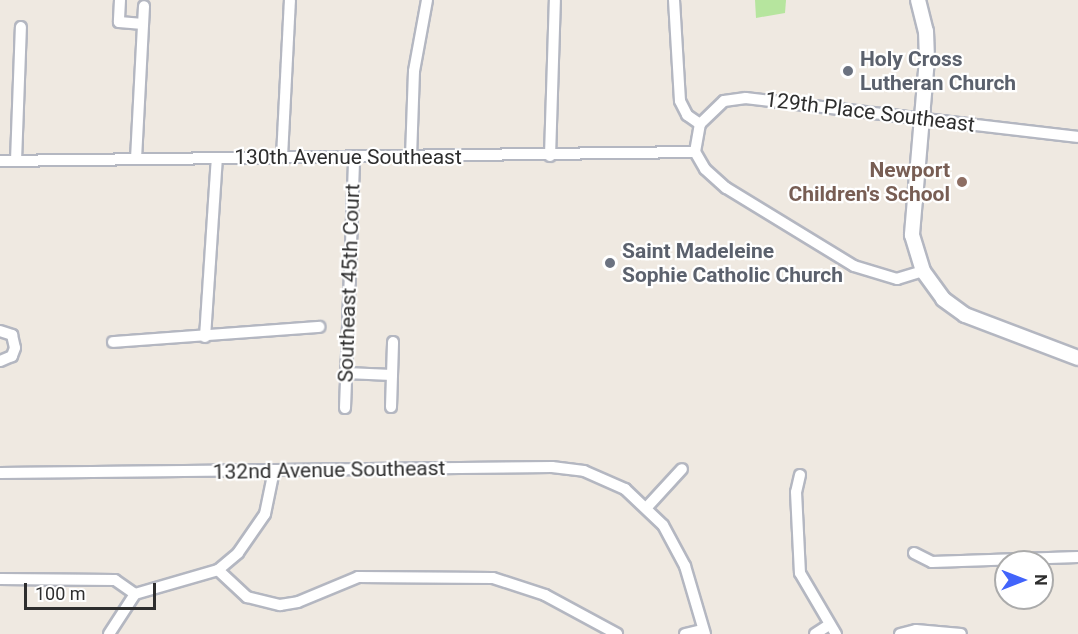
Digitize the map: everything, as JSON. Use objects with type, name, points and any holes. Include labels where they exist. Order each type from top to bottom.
[{"type":"main road","points":[[918,0],[928,43],[912,226],[915,253],[923,271],[943,298],[965,315],[1078,358]]},
{"type":"street","points":[[120,0],[120,22],[143,24]]},
{"type":"street","points":[[282,157],[290,0]]},
{"type":"street","points":[[411,158],[414,71],[427,0]]},
{"type":"street","points":[[550,156],[555,0]]},
{"type":"street","points":[[674,0],[680,101],[687,115],[700,124],[695,153],[705,169],[726,188],[854,266],[888,278],[908,278],[923,271]]},
{"type":"street","points":[[136,159],[144,6]]},
{"type":"street","points":[[16,161],[21,27]]},
{"type":"street","name":"129th Place Southeast","points":[[700,124],[713,108],[734,98],[921,117],[1078,137]]},
{"type":"street","name":"130th Avenue Southeast","points":[[0,161],[695,153]]},
{"type":"street","name":"Southeast 45th Court","points":[[345,408],[354,157]]},
{"type":"street","points":[[205,337],[217,158]]},
{"type":"street","points":[[113,342],[319,327]]},
{"type":"street","points":[[0,331],[12,335],[15,348],[8,360],[0,361]]},
{"type":"street","points":[[391,407],[393,342]]},
{"type":"street","points":[[346,373],[392,375]]},
{"type":"street","name":"132nd Avenue Southeast","points":[[0,473],[568,468],[609,480],[648,506]]},
{"type":"street","points":[[682,469],[648,506],[675,543],[704,632],[685,634]]},
{"type":"street","points":[[109,634],[135,594],[218,570],[238,553],[259,526],[270,497],[274,471]]},
{"type":"street","points":[[800,475],[796,492],[797,561],[804,585],[833,629],[815,634]]},
{"type":"street","points":[[914,553],[932,562],[1078,557]]},
{"type":"street","points":[[218,570],[247,597],[280,605],[298,602],[358,577],[494,578],[545,595],[612,633]]},
{"type":"street","points":[[0,579],[115,580],[135,594]]},
{"type":"street","points":[[900,634],[916,630],[961,634]]},
{"type":"green space","points":[[755,0],[786,0],[785,13],[756,18]]},
{"type":"place","name":"Holy Cross Lutheran Church","points":[[848,71]]},
{"type":"place","name":"Newport Children's School","points":[[962,182]]},
{"type":"place","name":"Saint Madeleine Sophie Catholic Church","points":[[610,263]]}]
